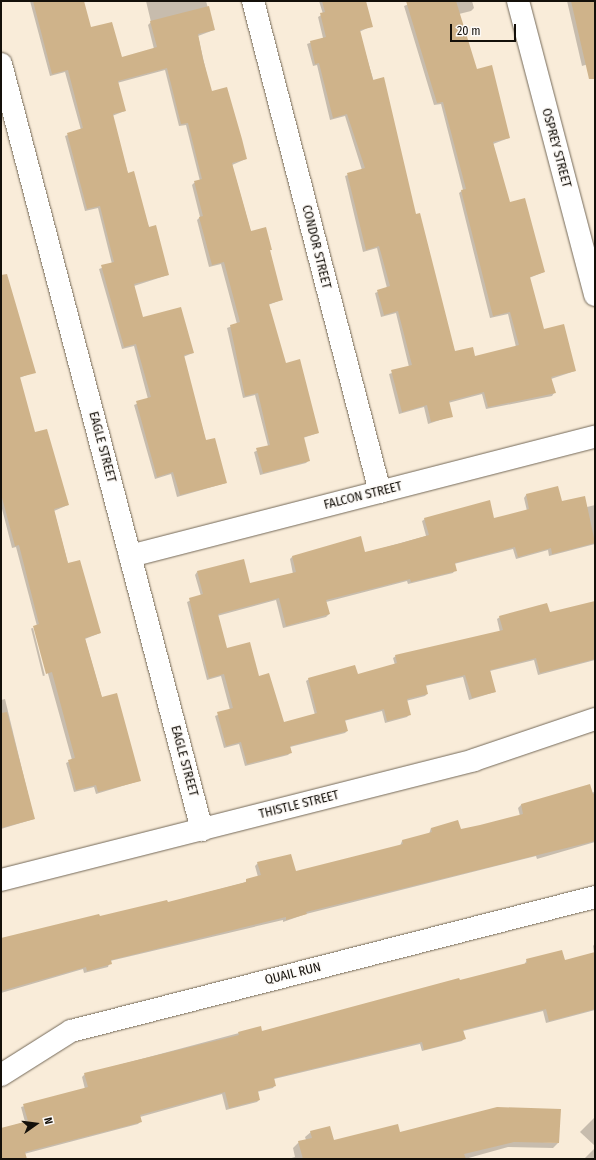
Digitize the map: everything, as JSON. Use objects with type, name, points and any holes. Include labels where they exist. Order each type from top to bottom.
[{"type":"street","name":"CONDOR STREET","points":[[253,1],[380,492]]},
{"type":"street","name":"OSPREY STREET","points":[[518,1],[595,295]]},
{"type":"street","name":"EAGLE STREET","points":[[1,64],[202,830]]},
{"type":"street","name":"FALCON STREET","points":[[130,556],[595,437]]},
{"type":"street","name":"THISTLE STREET","points":[[1,880],[474,760],[595,719]]},
{"type":"street","name":"QUAIL RUN","points":[[1,1074],[71,1031],[595,897]]},
{"type":"building","points":[[33,1],[84,1],[91,27],[112,22],[122,57],[157,47],[150,21],[209,6],[215,30],[198,34],[203,59],[212,91],[227,87],[242,139],[247,159],[232,163],[251,231],[266,227],[272,250],[270,250],[283,300],[269,304],[286,363],[300,359],[319,433],[304,437],[310,461],[263,473],[256,448],[270,445],[258,393],[245,396],[230,325],[240,322],[224,262],[212,265],[199,217],[203,216],[194,181],[202,179],[188,123],[181,124],[167,68],[118,81],[126,111],[113,114],[128,173],[134,171],[149,227],[156,225],[169,275],[134,284],[143,317],[181,307],[194,353],[184,355],[206,440],[215,438],[227,483],[180,495],[173,472],[157,477],[136,401],[151,397],[136,344],[124,347],[101,265],[114,262],[100,206],[87,209],[67,133],[83,128],[68,70],[52,74]]},
{"type":"building","points":[[322,1],[366,1],[373,27],[360,30],[373,80],[384,77],[416,214],[420,213],[455,351],[473,347],[475,356],[519,345],[510,312],[493,316],[461,190],[466,189],[443,102],[437,103],[406,1],[456,1],[477,69],[492,65],[510,138],[493,142],[510,202],[525,198],[545,272],[530,277],[544,329],[564,324],[576,371],[551,377],[556,393],[488,407],[484,392],[449,401],[453,417],[431,422],[427,405],[402,412],[391,370],[412,365],[398,311],[384,315],[377,290],[390,286],[379,246],[366,250],[347,173],[365,168],[347,114],[333,118],[319,63],[315,64],[310,41],[326,37],[320,13],[325,12]]},
{"type":"building","points":[[571,1],[595,1],[595,79],[589,79]]},
{"type":"building","points":[[7,274],[36,373],[20,377],[35,432],[47,429],[69,505],[54,509],[68,563],[80,560],[101,633],[85,638],[102,697],[117,693],[141,781],[98,792],[96,785],[76,790],[68,760],[75,758],[52,672],[46,674],[33,626],[39,624],[19,545],[15,546],[1,494],[1,275]]},
{"type":"building","points":[[558,486],[562,501],[585,496],[595,543],[552,554],[551,548],[518,557],[515,547],[455,563],[457,571],[411,582],[410,579],[326,600],[330,614],[286,626],[279,598],[218,614],[227,648],[250,642],[259,676],[269,673],[284,722],[317,713],[308,678],[355,665],[358,674],[397,663],[395,655],[503,630],[499,616],[547,603],[550,612],[595,601],[595,659],[540,673],[536,658],[490,670],[496,692],[472,698],[465,675],[426,685],[428,694],[407,699],[411,715],[387,721],[384,709],[345,720],[348,731],[290,746],[292,753],[247,764],[241,742],[226,746],[217,712],[233,708],[224,674],[209,678],[200,644],[189,598],[203,594],[197,571],[244,559],[250,583],[296,572],[292,556],[361,536],[365,552],[429,535],[424,518],[490,500],[494,518],[529,509],[526,494]]},
{"type":"building","points":[[7,712],[35,819],[1,828],[1,713]]},
{"type":"building","points":[[590,784],[593,794],[595,794],[595,841],[306,912],[307,914],[286,920],[286,917],[111,960],[112,964],[87,971],[86,967],[1,991],[1,938],[99,914],[100,916],[167,900],[168,902],[246,882],[246,879],[261,875],[257,862],[291,854],[296,871],[403,844],[402,840],[432,832],[431,828],[458,820],[461,829],[523,814],[521,804]]},
{"type":"building","points":[[562,950],[565,960],[595,952],[595,1009],[549,1021],[546,1009],[463,1030],[466,1039],[424,1050],[422,1042],[274,1078],[276,1086],[258,1091],[260,1100],[229,1108],[225,1092],[140,1115],[142,1122],[25,1152],[27,1159],[1,1159],[1,1128],[28,1121],[23,1104],[88,1087],[84,1073],[239,1035],[238,1032],[261,1026],[262,1031],[459,978],[460,980],[527,963],[526,959]]},
{"type":"building","points":[[497,1107],[561,1109],[559,1143],[514,1142],[464,1154],[466,1159],[303,1159],[298,1141],[312,1138],[310,1131],[330,1126],[334,1140],[398,1124],[400,1132]]}]
